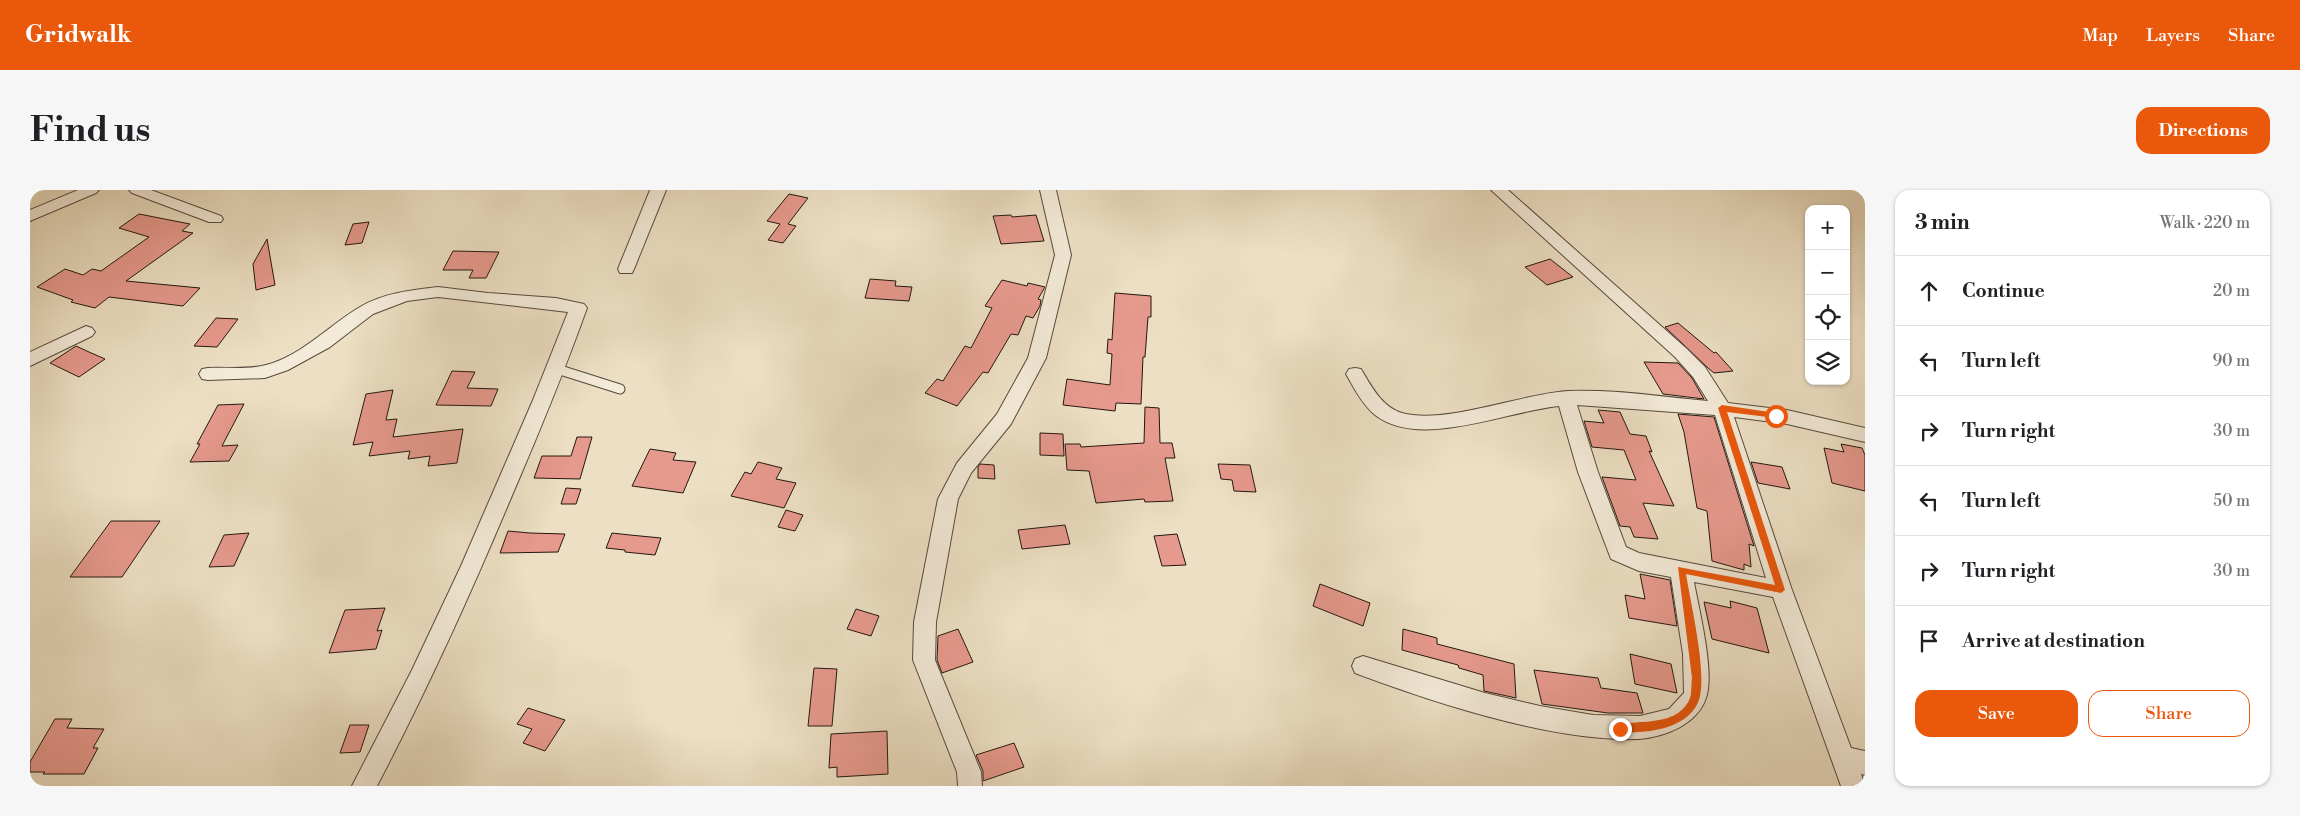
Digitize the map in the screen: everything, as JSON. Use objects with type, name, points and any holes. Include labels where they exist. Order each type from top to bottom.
[{"type":"street","points":[[30,216],[91,190]]},
{"type":"street","points":[[137,190],[214,219]]},
{"type":"street","points":[[626,269],[658,190]]},
{"type":"street","points":[[970,786],[969,772],[924,660],[925,622],[948,499],[964,468],[1004,418],[1037,358],[1064,255],[1048,190]]},
{"type":"street","points":[[1500,190],[1693,365],[1706,381],[1722,408],[1781,590],[1854,761],[1853,786]]},
{"type":"street","points":[[208,374],[256,373],[282,366],[324,343],[367,310],[404,296],[438,292],[578,308],[557,369],[475,558],[405,711],[364,786]]},
{"type":"street","points":[[30,360],[86,332]]},
{"type":"street","points":[[1355,374],[1368,396],[1381,410],[1401,419],[1416,422],[1435,421],[1566,398],[1610,399],[1722,408],[1776,416],[1865,434]]},
{"type":"street","points":[[1566,398],[1615,548],[1623,556],[1629,559],[1781,590]]},
{"type":"street","points":[[1363,666],[1498,706],[1576,724],[1620,729],[1658,726],[1676,719],[1688,710],[1695,697],[1694,661],[1681,570]]},
{"type":"lane","points":[[557,369],[620,390]]},
{"type":"building","points":[[789,194],[808,198],[788,224],[796,226],[783,243],[768,240],[780,224],[767,221]]},
{"type":"building","points":[[139,214],[190,224],[182,231],[193,233],[126,281],[200,288],[183,306],[109,297],[95,308],[71,302],[73,300],[37,287],[65,269],[83,275],[92,269],[101,271],[149,237],[119,228]]},
{"type":"building","points":[[1011,215],[1012,217],[1036,215],[1044,241],[1001,244],[993,216]]},
{"type":"building","points":[[369,222],[362,243],[345,245],[353,224]]},
{"type":"building","points":[[267,239],[275,285],[256,290],[253,264]]},
{"type":"building","points":[[453,251],[499,252],[486,278],[469,278],[473,270],[443,270]]},
{"type":"building","points":[[1550,259],[1573,277],[1547,285],[1525,267]]},
{"type":"building","points":[[870,279],[896,281],[895,286],[912,287],[909,301],[865,298]]},
{"type":"building","points":[[1002,280],[1027,286],[1028,283],[1045,287],[1038,299],[1041,300],[1040,306],[1033,318],[1026,316],[1018,335],[1011,334],[988,373],[983,372],[957,406],[925,393],[937,379],[943,381],[965,346],[971,348],[992,308],[985,306]]},
{"type":"building","points":[[1115,293],[1151,296],[1151,317],[1148,317],[1145,357],[1143,357],[1141,404],[1116,403],[1115,411],[1063,405],[1067,379],[1110,385],[1112,354],[1107,353],[1108,339],[1112,340]]},
{"type":"building","points":[[216,318],[238,319],[217,347],[194,346]]},
{"type":"building","points":[[1678,323],[1714,353],[1716,352],[1733,371],[1714,373],[1708,368],[1665,327]]},
{"type":"building","points":[[76,346],[105,359],[79,377],[50,363]]},
{"type":"building","points":[[1644,362],[1678,363],[1692,378],[1704,399],[1663,394]]},
{"type":"building","points":[[452,371],[475,372],[467,388],[498,389],[491,406],[436,405]]},
{"type":"building","points":[[393,390],[386,420],[397,419],[393,437],[463,429],[457,463],[428,466],[430,456],[408,459],[410,451],[369,456],[373,442],[353,445],[366,394]]},
{"type":"building","points":[[244,404],[222,446],[238,445],[229,461],[190,462],[200,444],[197,444],[218,405]]},
{"type":"building","points":[[1145,407],[1159,408],[1160,443],[1172,443],[1175,458],[1165,458],[1173,501],[1145,502],[1144,499],[1096,503],[1089,471],[1067,470],[1065,444],[1080,444],[1081,447],[1144,443]]},
{"type":"building","points":[[1598,410],[1620,412],[1630,434],[1646,436],[1652,452],[1649,451],[1674,506],[1643,503],[1658,539],[1634,537],[1630,527],[1620,526],[1602,477],[1636,480],[1624,450],[1592,447],[1584,421],[1604,423]]},
{"type":"building","points":[[1678,414],[1714,417],[1754,546],[1749,544],[1751,567],[1744,564],[1744,570],[1712,561],[1707,511],[1697,508],[1684,432]]},
{"type":"building","points":[[1040,433],[1063,434],[1064,456],[1040,455]]},
{"type":"building","points":[[577,437],[592,437],[580,479],[534,478],[542,456],[571,456]]},
{"type":"building","points":[[1841,444],[1862,448],[1865,455],[1865,491],[1832,483],[1824,448],[1844,452]]},
{"type":"building","points":[[650,449],[676,453],[673,460],[696,462],[683,493],[632,486]]},
{"type":"building","points":[[758,462],[782,468],[776,479],[796,483],[784,508],[731,496],[745,472],[751,474]]},
{"type":"building","points":[[1751,462],[1782,467],[1790,489],[1758,483]]},
{"type":"building","points":[[980,464],[994,465],[995,479],[978,478],[978,467]]},
{"type":"building","points":[[1218,464],[1250,465],[1256,492],[1234,491],[1232,480],[1221,479]]},
{"type":"building","points":[[566,488],[581,489],[576,504],[561,504]]},
{"type":"building","points":[[786,510],[803,515],[795,531],[778,527]]},
{"type":"building","points":[[111,521],[160,521],[122,577],[70,577]]},
{"type":"building","points":[[1065,525],[1070,544],[1022,549],[1018,530]]},
{"type":"building","points":[[508,531],[565,534],[558,552],[500,553]]},
{"type":"building","points":[[249,533],[234,566],[209,567],[224,535]]},
{"type":"building","points":[[612,533],[661,538],[655,555],[625,552],[625,550],[606,548]]},
{"type":"building","points":[[1177,534],[1186,565],[1162,566],[1154,536]]},
{"type":"building","points":[[1640,574],[1670,580],[1677,626],[1629,618],[1625,595],[1645,599]]},
{"type":"building","points":[[1320,584],[1370,603],[1363,626],[1313,606]]},
{"type":"building","points":[[1730,601],[1757,608],[1769,653],[1712,639],[1704,602],[1731,608]]},
{"type":"building","points":[[385,608],[377,631],[382,630],[376,649],[329,653],[345,610]]},
{"type":"building","points":[[856,609],[879,616],[871,636],[847,629]]},
{"type":"building","points":[[958,629],[973,662],[942,673],[937,660],[938,636]]},
{"type":"building","points":[[1403,629],[1437,638],[1437,644],[1514,664],[1516,698],[1484,691],[1483,675],[1459,668],[1458,665],[1402,650]]},
{"type":"building","points":[[1630,654],[1671,664],[1677,693],[1635,684]]},
{"type":"building","points":[[814,668],[837,669],[832,726],[808,726]]},
{"type":"building","points":[[1534,670],[1598,678],[1601,688],[1637,693],[1643,713],[1608,713],[1542,704]]},
{"type":"building","points":[[528,708],[565,720],[545,751],[523,743],[532,729],[517,724]]},
{"type":"building","points":[[55,719],[72,719],[67,728],[104,729],[93,748],[98,748],[84,774],[43,774],[45,772],[30,772],[30,762]]},
{"type":"building","points":[[350,725],[369,725],[360,752],[340,753]]},
{"type":"building","points":[[887,731],[888,774],[837,777],[837,767],[829,768],[831,734]]},
{"type":"building","points":[[1014,743],[1024,767],[983,781],[983,771],[976,755]]},
{"type":"route","points":[[1620,729],[1658,726],[1676,719],[1688,710],[1695,697],[1696,678],[1681,570],[1781,590],[1722,408],[1776,416]]}]
